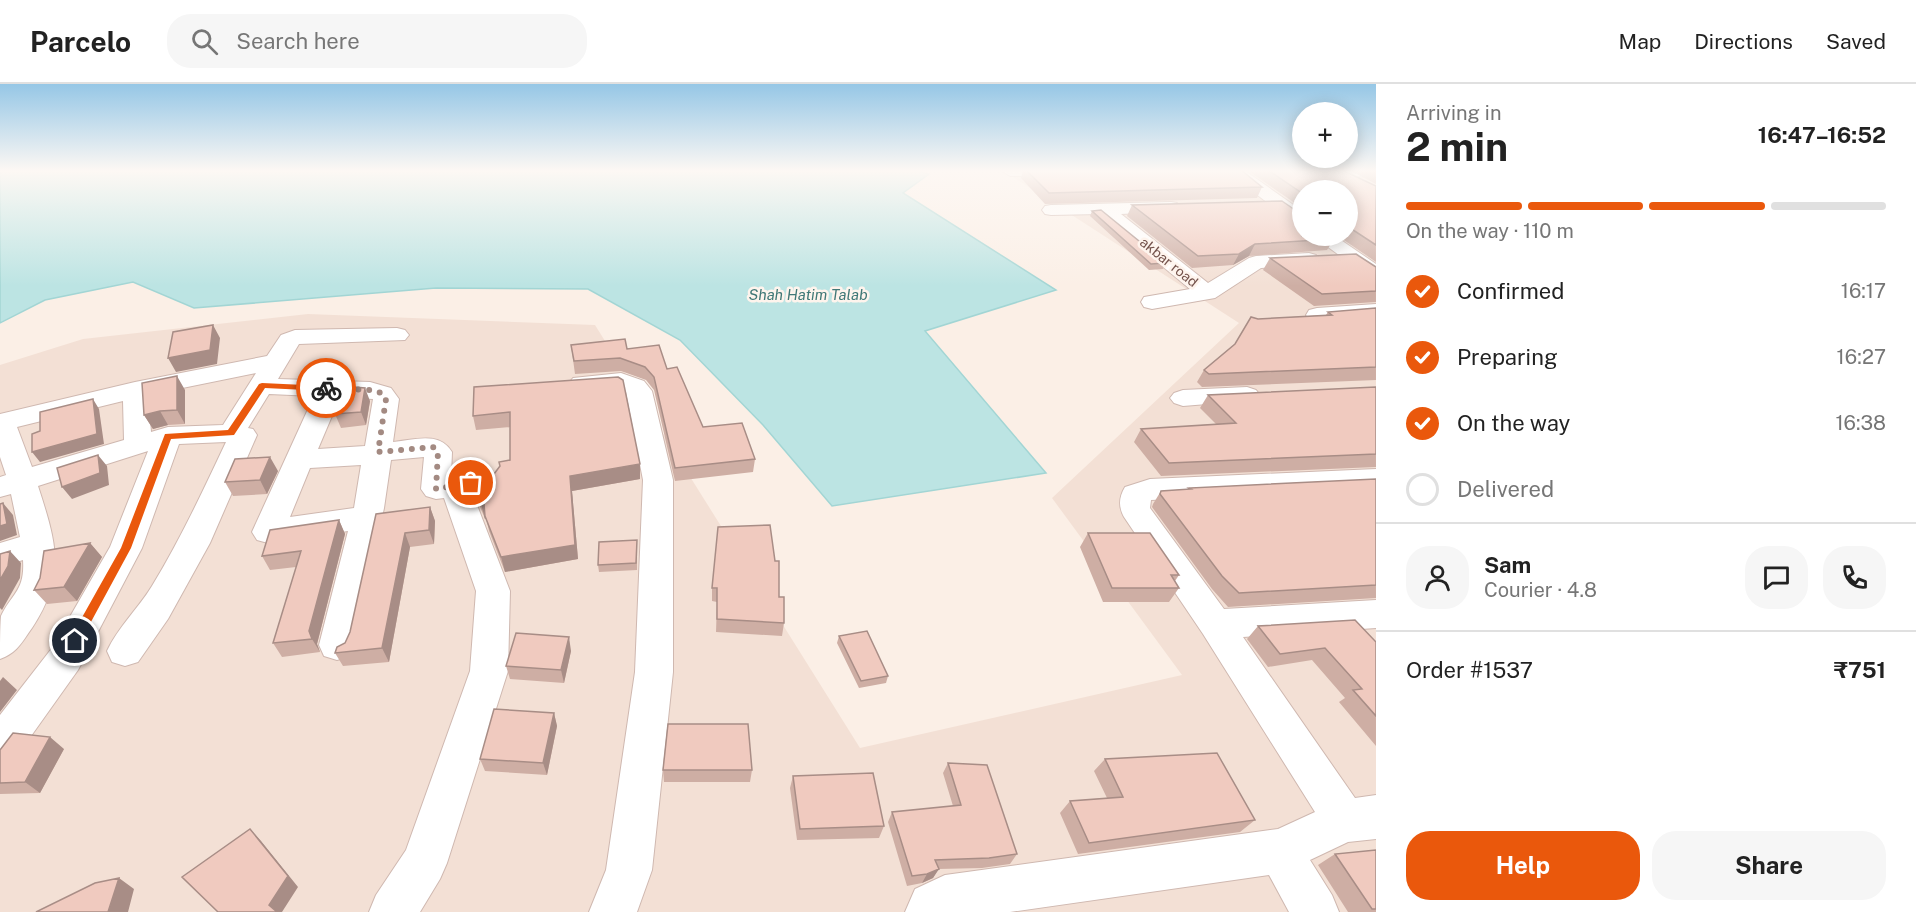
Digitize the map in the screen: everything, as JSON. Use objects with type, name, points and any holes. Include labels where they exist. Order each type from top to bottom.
[{"type":"street","points":[[1051,210],[1087,209]]},
{"type":"street","name":"akbar road","points":[[1105,209],[1207,293]]},
{"type":"street","points":[[1336,246],[1376,273]]},
{"type":"street","points":[[1152,302],[1207,293],[1256,262],[1351,257]]},
{"type":"street","points":[[1317,315],[1376,311]]},
{"type":"street","points":[[231,433],[289,340],[295,337],[397,335]]},
{"type":"street","points":[[0,644],[13,627],[35,589],[39,577],[36,544],[11,483],[1,423],[135,390],[269,374],[330,389],[370,390],[382,393],[386,399],[367,517],[337,645]]},
{"type":"street","points":[[560,384],[621,381],[636,386],[658,480],[654,672],[629,870],[613,912]]},
{"type":"street","points":[[330,389],[268,532],[367,517]]},
{"type":"street","points":[[0,747],[65,659],[126,548],[153,440],[135,390]]},
{"type":"street","points":[[1183,398],[1273,394]]},
{"type":"street","points":[[11,483],[153,440],[231,433],[243,435],[194,543],[156,609],[125,651]]},
{"type":"street","points":[[299,459],[433,447],[438,452],[436,489],[471,483],[493,591],[489,671],[424,863],[393,912]]},
{"type":"street","points":[[929,912],[932,906],[945,898],[1280,851],[1361,819],[1215,624],[1135,509],[1134,501],[1136,494],[1150,489],[1376,479]]},
{"type":"street","points":[[0,555],[36,544]]},
{"type":"street","points":[[1215,624],[1376,614]]},
{"type":"street","points":[[1280,851],[1315,912]]},
{"type":"shaded area","points":[[1062,209],[1292,209],[1292,246],[1358,246],[1358,209],[1376,209],[1376,912],[0,912],[0,365],[83,339],[308,314],[595,325],[860,748],[1182,675],[1052,498],[1239,323]]},
{"type":"water","name":"Shah Hatim Talab","points":[[0,209],[928,209],[1056,290],[925,331],[1046,473],[832,506],[763,425],[680,340],[588,289],[436,288],[194,308],[133,282],[45,300],[0,323]]},
{"type":"building","points":[[1137,209],[1292,209],[1292,242],[1255,244],[1239,254],[1198,256]]},
{"type":"building","points":[[1358,209],[1376,209],[1376,245],[1358,233]]},
{"type":"building","points":[[1101,210],[1166,263],[1151,264],[1092,211]]},
{"type":"building","points":[[1356,254],[1376,267],[1376,291],[1322,294],[1270,258]]},
{"type":"building","points":[[1376,308],[1376,367],[1209,374],[1204,370],[1235,344],[1251,317],[1258,319],[1332,315],[1328,312]]},
{"type":"building","points":[[213,325],[210,350],[168,358],[173,332]]},
{"type":"building","points":[[625,339],[627,349],[659,345],[667,369],[677,367],[703,427],[742,423],[755,459],[675,468],[654,377],[645,367],[620,358],[574,361],[571,345]]},
{"type":"building","points":[[177,376],[177,410],[144,415],[142,383]]},
{"type":"building","points":[[618,377],[623,380],[640,464],[570,476],[575,545],[501,557],[485,516],[484,504],[481,504],[471,479],[494,474],[500,466],[499,462],[510,460],[510,412],[473,416],[474,387]]},
{"type":"building","points":[[341,386],[365,388],[361,412],[335,414]]},
{"type":"building","points":[[1376,387],[1376,454],[1169,463],[1141,429],[1236,423],[1208,395]]},
{"type":"building","points":[[93,399],[97,434],[32,452],[32,434],[40,431],[40,412]]},
{"type":"building","points":[[98,455],[100,473],[62,487],[57,468]]},
{"type":"building","points":[[270,457],[260,480],[225,482],[235,459]]},
{"type":"building","points":[[1376,479],[1376,585],[1239,593],[1222,576],[1160,494],[1161,491],[1191,489],[1189,488]]},
{"type":"building","points":[[3,503],[7,524],[0,526],[0,504]]},
{"type":"building","points":[[430,507],[429,530],[405,533],[382,648],[335,653],[337,647],[345,643],[350,632],[376,514]]},
{"type":"building","points":[[339,520],[309,631],[312,639],[273,643],[301,551],[262,556],[270,530]]},
{"type":"building","points":[[770,525],[775,561],[779,561],[779,597],[784,597],[784,623],[717,619],[717,588],[712,588],[718,527]]},
{"type":"building","points":[[1088,533],[1150,533],[1179,575],[1171,575],[1179,588],[1112,588]]},
{"type":"building","points":[[637,540],[636,563],[598,565],[599,542]]},
{"type":"building","points":[[90,543],[64,587],[34,590],[40,578],[44,551]]},
{"type":"building","points":[[10,551],[8,566],[0,580],[0,554]]},
{"type":"building","points":[[1355,620],[1376,642],[1376,716],[1353,690],[1362,689],[1325,648],[1280,654],[1258,626]]},
{"type":"building","points":[[867,631],[888,676],[861,681],[839,636]]},
{"type":"building","points":[[516,633],[569,637],[561,670],[506,666]]},
{"type":"building","points":[[494,709],[554,713],[543,763],[480,759]]},
{"type":"building","points":[[668,724],[748,724],[752,770],[663,770]]},
{"type":"building","points":[[13,733],[50,737],[25,782],[0,783],[0,750]]},
{"type":"building","points":[[1217,753],[1255,820],[1089,843],[1070,801],[1123,797],[1105,759]]},
{"type":"building","points":[[948,763],[987,765],[1017,854],[989,858],[935,860],[939,869],[927,874],[912,876],[892,812],[961,805]]},
{"type":"building","points":[[873,773],[884,826],[800,829],[793,776]]},
{"type":"building","points":[[250,829],[288,876],[269,905],[277,912],[218,912],[182,877]]},
{"type":"building","points":[[1376,850],[1376,909],[1372,909],[1335,854]]},
{"type":"building","points":[[119,878],[108,912],[36,912],[95,883]]},
{"type":"way so far","points":[[326,388],[370,390],[382,393],[386,399],[378,452],[433,447],[438,452],[436,489],[471,483]]},
{"type":"route","points":[[75,641],[126,548],[168,436],[231,433],[262,386],[326,388]]}]
